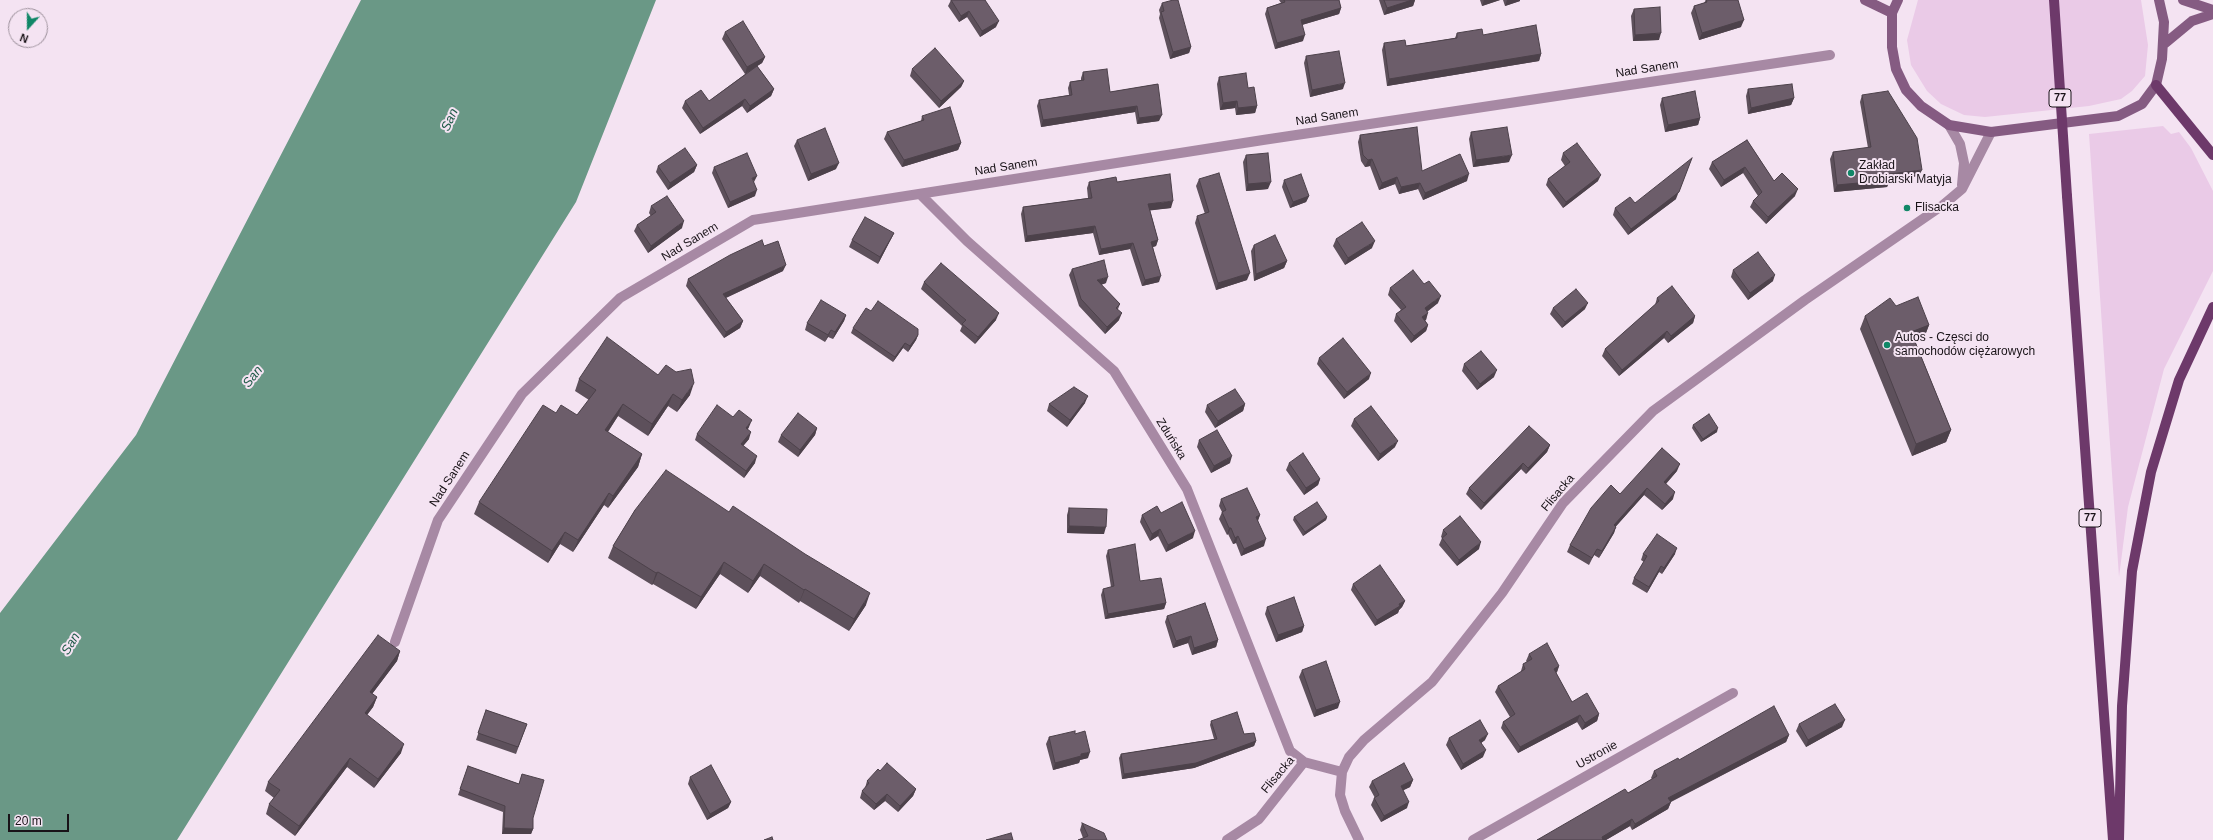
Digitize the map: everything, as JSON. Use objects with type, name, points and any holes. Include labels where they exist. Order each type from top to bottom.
[{"type":"main road","points":[[1865,0],[1892,13]]},
{"type":"main road","points":[[1898,0],[1892,13],[1892,47],[1896,69],[1906,90],[1921,106],[1949,125],[1991,132],[2118,116],[2142,104],[2156,85],[2162,58],[2164,22],[2159,0]]},
{"type":"main road","name":"77","points":[[2054,0],[2113,840]]},
{"type":"main road","points":[[2183,0],[2213,10]]},
{"type":"main road","points":[[2163,45],[2192,21],[2213,14]]},
{"type":"main road","points":[[2156,85],[2213,155]]},
{"type":"main road","points":[[2119,840],[2122,706],[2132,571],[2151,472],[2179,380],[2213,306]]},
{"type":"street","name":"Nad Sanem","points":[[395,642],[438,520],[522,394],[620,298],[753,220],[1830,55]]},
{"type":"street","points":[[1949,125],[1960,144],[1964,163],[1962,189]]},
{"type":"street","name":"Flisacka","points":[[1227,840],[1260,819],[1304,762],[1342,772],[1349,757],[1364,740],[1432,682],[1502,593],[1563,503],[1653,411],[1804,300],[1943,205],[1962,189],[1991,132]]},
{"type":"street","name":"Zduńska","points":[[920,194],[967,241],[1114,371],[1187,489],[1290,751],[1304,762]]},
{"type":"street","name":"Ustronie","points":[[1473,840],[1733,693]]},
{"type":"street","points":[[1342,772],[1340,795],[1344,811],[1359,840]]},
{"type":"shaded area","points":[[1918,0],[2141,0],[2148,45],[2145,76],[2132,91],[2121,99],[2089,106],[1985,117],[1964,115],[1941,104],[1927,91],[1911,65],[1907,40]]},
{"type":"shaded area","points":[[2163,126],[2171,134],[2179,132],[2191,148],[2213,191],[2213,271],[2164,369],[2128,507],[2119,577],[2089,134]]},
{"type":"water","name":"San","points":[[361,0],[656,0],[576,202],[177,840],[0,840],[0,613],[136,435]]},
{"type":"building","points":[[951,0],[985,0],[999,21],[982,31],[969,11],[961,16]]},
{"type":"building","points":[[1178,0],[1191,47],[1173,52],[1161,12],[1164,11],[1162,3]]},
{"type":"building","points":[[1284,0],[1339,0],[1341,8],[1301,20],[1305,35],[1277,43],[1267,8],[1285,2]]},
{"type":"building","points":[[1384,0],[1412,0],[1387,8]]},
{"type":"building","points":[[1706,0],[1738,0],[1744,20],[1702,33],[1694,6],[1707,2]]},
{"type":"building","points":[[1660,7],[1661,33],[1635,35],[1634,9]]},
{"type":"building","points":[[743,21],[765,57],[747,67],[725,32]]},
{"type":"building","points":[[1536,25],[1541,54],[1389,79],[1384,43],[1405,40],[1406,46],[1457,38],[1457,33],[1482,29],[1483,35]]},
{"type":"building","points":[[935,48],[964,81],[941,101],[912,69]]},
{"type":"building","points":[[1339,51],[1345,83],[1312,90],[1306,56]]},
{"type":"building","points":[[757,66],[774,89],[750,106],[745,99],[703,128],[685,101],[701,90],[709,101]]},
{"type":"building","points":[[1107,69],[1110,92],[1158,84],[1162,115],[1139,118],[1137,106],[1043,120],[1039,100],[1072,95],[1070,82],[1084,80],[1083,72]]},
{"type":"building","points":[[1246,73],[1248,88],[1254,87],[1257,106],[1238,108],[1237,101],[1223,103],[1219,77]]},
{"type":"building","points":[[1792,84],[1794,98],[1751,108],[1748,89]]},
{"type":"building","points":[[1695,91],[1700,118],[1668,125],[1662,98]]},
{"type":"building","points":[[1888,91],[1917,138],[1922,170],[1889,174],[1890,180],[1837,185],[1833,152],[1871,147],[1862,95]]},
{"type":"building","points":[[950,107],[961,143],[904,160],[887,132],[924,120],[922,116]]},
{"type":"building","points":[[1417,127],[1422,171],[1460,154],[1469,174],[1425,193],[1420,183],[1401,187],[1397,177],[1382,183],[1372,159],[1368,160],[1363,155],[1360,135]]},
{"type":"building","points":[[1507,127],[1512,155],[1476,160],[1471,132]]},
{"type":"building","points":[[825,128],[839,163],[811,174],[797,140]]},
{"type":"building","points":[[1747,140],[1774,181],[1782,173],[1798,189],[1768,217],[1753,201],[1762,192],[1745,167],[1724,180],[1712,162]]},
{"type":"building","points":[[1577,143],[1601,175],[1566,202],[1548,179],[1570,162],[1563,153]]},
{"type":"building","points":[[685,148],[697,165],[670,183],[658,166]]},
{"type":"building","points":[[747,153],[757,176],[752,178],[757,190],[730,202],[714,167]]},
{"type":"building","points":[[1268,153],[1271,182],[1248,184],[1246,155]]},
{"type":"building","points":[[1692,158],[1679,192],[1631,229],[1615,208],[1630,197],[1635,203]]},
{"type":"building","points":[[1219,173],[1250,273],[1218,283],[1197,216],[1209,212],[1199,179]]},
{"type":"building","points":[[1170,174],[1173,201],[1148,204],[1158,240],[1151,242],[1161,276],[1145,280],[1133,243],[1101,249],[1095,226],[1027,236],[1023,207],[1092,198],[1089,182],[1116,177],[1117,182]]},
{"type":"building","points":[[1301,174],[1309,196],[1293,202],[1284,180]]},
{"type":"building","points":[[667,196],[684,221],[651,246],[637,225],[656,212],[651,206]]},
{"type":"building","points":[[865,217],[894,233],[880,257],[852,240]]},
{"type":"building","points":[[1362,222],[1375,241],[1348,258],[1336,239]]},
{"type":"building","points":[[1275,235],[1287,261],[1256,274],[1254,245]]},
{"type":"building","points":[[762,240],[764,246],[778,241],[786,265],[723,294],[743,321],[726,332],[688,279],[730,255]]},
{"type":"building","points":[[1758,252],[1775,275],[1750,293],[1733,270]]},
{"type":"building","points":[[1104,260],[1108,277],[1097,280],[1120,304],[1116,308],[1122,313],[1107,327],[1081,299],[1072,269]]},
{"type":"building","points":[[941,263],[999,313],[978,337],[962,324],[966,320],[924,282]]},
{"type":"building","points":[[1413,270],[1424,284],[1429,281],[1441,296],[1425,308],[1428,313],[1422,317],[1428,325],[1414,336],[1396,314],[1406,307],[1390,288]]},
{"type":"building","points":[[1672,286],[1695,316],[1671,336],[1667,331],[1622,370],[1605,349],[1659,301],[1657,298]]},
{"type":"building","points":[[1576,289],[1588,303],[1565,322],[1553,308]]},
{"type":"building","points":[[1918,297],[1929,325],[1911,332],[1951,430],[1916,444],[1865,316],[1890,298],[1896,306]]},
{"type":"building","points":[[821,300],[846,315],[835,332],[831,330],[828,335],[807,323]]},
{"type":"building","points":[[878,301],[918,329],[918,335],[910,346],[905,343],[895,357],[853,328],[866,308],[871,311]]},
{"type":"building","points":[[607,337],[658,375],[666,365],[676,372],[691,369],[694,383],[682,400],[673,394],[652,424],[623,404],[605,430],[642,454],[613,496],[609,493],[578,540],[565,532],[552,551],[479,502],[543,405],[556,413],[561,405],[577,415],[596,390],[579,379]]},
{"type":"building","points":[[1343,338],[1371,373],[1347,392],[1319,358]]},
{"type":"building","points":[[1481,351],[1497,370],[1480,384],[1464,364]]},
{"type":"building","points":[[1074,387],[1088,396],[1070,420],[1049,404]]},
{"type":"building","points":[[1235,389],[1245,404],[1218,421],[1207,405]]},
{"type":"building","points":[[717,405],[733,417],[739,410],[752,420],[746,428],[751,432],[741,444],[757,456],[746,471],[697,434]]},
{"type":"building","points":[[1371,406],[1398,441],[1380,454],[1354,419]]},
{"type":"building","points":[[798,413],[817,428],[800,450],[781,435]]},
{"type":"building","points":[[1709,414],[1718,428],[1703,439],[1693,425]]},
{"type":"building","points":[[1529,426],[1550,445],[1528,468],[1523,463],[1484,503],[1469,488]]},
{"type":"building","points":[[1217,430],[1232,456],[1214,466],[1199,440]]},
{"type":"building","points":[[1662,448],[1680,464],[1664,482],[1675,492],[1665,504],[1647,488],[1614,525],[1616,527],[1602,551],[1597,549],[1592,558],[1570,545],[1591,508],[1611,485],[1620,494]]},
{"type":"building","points":[[1303,453],[1320,479],[1306,488],[1289,463]]},
{"type":"building","points":[[666,470],[729,512],[733,506],[805,554],[870,593],[854,619],[805,589],[804,590],[764,564],[753,581],[724,562],[701,597],[658,572],[656,573],[613,546],[635,510]]},
{"type":"building","points":[[1247,488],[1260,515],[1256,517],[1266,539],[1244,549],[1238,536],[1235,538],[1231,528],[1229,528],[1222,512],[1226,510],[1221,499]]},
{"type":"building","points":[[1182,502],[1195,531],[1168,545],[1160,529],[1152,534],[1142,515],[1157,506],[1161,513]]},
{"type":"building","points":[[1317,502],[1327,517],[1305,532],[1294,517]]},
{"type":"building","points":[[1069,508],[1107,509],[1106,527],[1069,526]]},
{"type":"building","points":[[1460,516],[1481,542],[1459,560],[1442,538],[1447,534],[1443,530]]},
{"type":"building","points":[[1657,534],[1677,548],[1664,568],[1661,566],[1649,587],[1634,578],[1647,556],[1643,554]]},
{"type":"building","points":[[1135,544],[1140,581],[1161,578],[1166,603],[1108,614],[1103,589],[1114,586],[1108,550]]},
{"type":"building","points":[[1380,565],[1405,601],[1399,604],[1400,606],[1377,620],[1353,584]]},
{"type":"building","points":[[1294,597],[1304,626],[1278,635],[1267,607]]},
{"type":"building","points":[[1205,603],[1218,640],[1194,648],[1191,636],[1176,641],[1167,616]]},
{"type":"building","points":[[378,635],[400,651],[370,692],[377,697],[365,713],[404,744],[378,779],[350,758],[299,826],[269,804],[280,790],[268,782]]},
{"type":"building","points":[[1547,643],[1559,666],[1554,669],[1572,702],[1587,693],[1599,714],[1585,723],[1580,715],[1520,747],[1503,722],[1515,714],[1498,686],[1525,669],[1523,664],[1532,659],[1529,654]]},
{"type":"building","points":[[1326,661],[1340,702],[1316,710],[1302,670]]},
{"type":"building","points":[[1835,704],[1845,720],[1808,740],[1799,724]]},
{"type":"building","points":[[1774,706],[1789,735],[1668,798],[1671,802],[1635,824],[1632,819],[1602,837],[1603,840],[1537,840],[1625,789],[1628,793],[1657,776],[1654,771],[1678,758],[1679,760]]},
{"type":"building","points":[[486,710],[527,724],[518,747],[478,733]]},
{"type":"building","points":[[1237,712],[1244,734],[1254,733],[1256,741],[1196,763],[1124,774],[1121,754],[1217,739],[1211,721]]},
{"type":"building","points":[[1480,720],[1488,734],[1479,740],[1486,750],[1463,764],[1449,738]]},
{"type":"building","points":[[1075,731],[1075,734],[1085,731],[1090,752],[1055,763],[1049,737]]},
{"type":"building","points":[[887,763],[916,789],[900,806],[887,794],[876,804],[862,791],[869,783],[867,781],[878,769],[880,771]]},
{"type":"building","points":[[1404,763],[1413,780],[1401,786],[1409,802],[1384,816],[1374,798],[1379,795],[1372,781]]},
{"type":"building","points":[[711,765],[731,802],[710,814],[690,777]]},
{"type":"building","points":[[468,766],[519,784],[522,774],[544,780],[533,818],[533,829],[504,828],[505,806],[460,789]]},
{"type":"building","points":[[1082,823],[1104,833],[1107,840],[1078,840],[1088,836]]},
{"type":"building","points":[[1011,833],[1013,840],[986,840]]},
{"type":"building","points":[[772,837],[773,840],[764,840]]},
{"type":"place","name":"Zakład Drobiarski Matyja","points":[[1851,173]]},
{"type":"place","name":"Flisacka","points":[[1907,208]]},
{"type":"place","name":"Autos - Częsci do samochodów ciężarowych","points":[[1887,345]]}]
